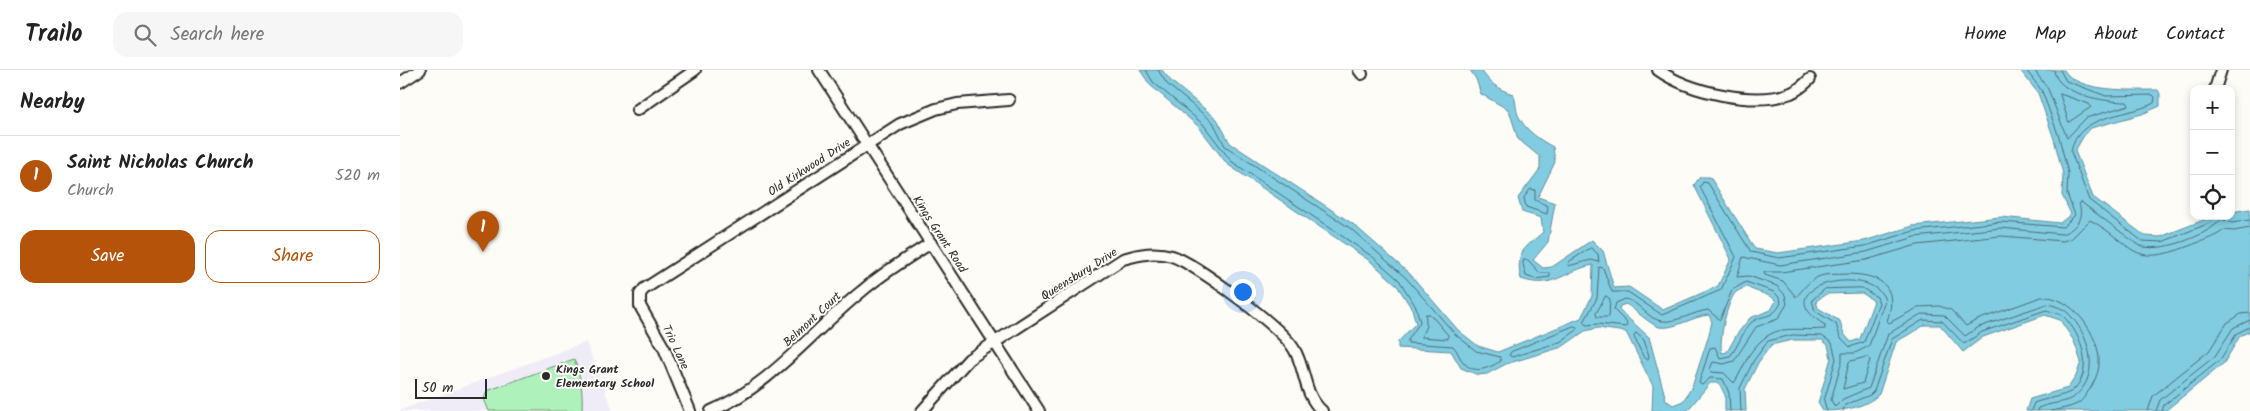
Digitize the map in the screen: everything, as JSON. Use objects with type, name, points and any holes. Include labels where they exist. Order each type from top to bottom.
[{"type":"street","points":[[400,83],[420,70]]},
{"type":"street","points":[[637,110],[695,70]]},
{"type":"street","name":"Kings Grant Road","points":[[819,70],[1039,411]]},
{"type":"street","points":[[1658,70],[1675,80],[1695,88],[1732,96],[1779,95],[1800,88],[1810,80]]},
{"type":"street","points":[[2216,85],[2221,70]]},
{"type":"street","name":"Old Kirkwood Drive","points":[[640,294],[644,289],[716,241],[900,124],[936,109],[975,102],[1000,103],[1009,100]]},
{"type":"street","name":"Belmont Court","points":[[711,411],[746,393],[766,378],[861,291],[931,243]]},
{"type":"street","name":"Queensbury Drive","points":[[922,411],[959,367],[1123,259],[1137,254],[1162,254],[1187,263],[1238,298],[1282,333],[1295,350],[1309,395],[1322,411]]},
{"type":"street","name":"Trio Lane","points":[[640,294],[640,306],[664,348],[690,411]]},
{"type":"shaded area","name":"Kings Grant Elementary School","points":[[586,342],[613,411],[400,411],[400,410]]},
{"type":"green space","points":[[574,359],[581,385],[582,411],[489,411],[484,399],[487,391]]},
{"type":"water","points":[[1140,70],[1162,70],[1171,81],[1217,119],[1230,143],[1353,224],[1410,274],[1458,330],[1478,346],[1498,352],[1581,318],[1592,296],[1593,265],[1550,281],[1532,282],[1521,279],[1519,270],[1520,257],[1526,247],[1543,232],[1541,218],[1522,212],[1518,198],[1540,169],[1540,157],[1518,139],[1509,110],[1481,94],[1476,79],[1470,70],[1481,70],[1494,85],[1513,94],[1518,114],[1525,127],[1553,147],[1555,162],[1538,197],[1555,203],[1548,242],[1533,260],[1543,268],[1552,267],[1592,240],[1603,251],[1614,288],[1629,287],[1663,310],[1718,286],[1731,259],[1694,185],[1700,177],[1710,177],[1755,249],[1778,253],[1864,241],[1913,226],[2001,217],[2060,223],[2071,214],[2062,195],[2063,174],[2054,139],[2038,93],[2020,70],[2064,70],[2081,83],[2093,86],[2121,90],[2158,90],[2160,94],[2160,106],[2142,114],[2091,128],[2075,151],[2093,197],[2145,236],[2160,237],[2204,220],[2235,220],[2235,211],[2250,209],[2250,331],[2240,336],[2224,363],[2165,411],[2026,411],[2030,399],[2068,388],[2076,376],[2081,362],[2074,341],[2060,320],[2045,315],[1983,337],[1963,352],[1940,325],[1925,325],[1896,342],[1879,394],[1867,403],[1853,408],[1823,411],[1818,403],[1831,358],[1828,345],[1822,340],[1792,340],[1771,345],[1758,363],[1745,389],[1746,411],[1725,411],[1725,395],[1719,383],[1710,383],[1687,411],[1652,411],[1653,386],[1626,332],[1598,328],[1585,331],[1562,347],[1506,364],[1487,374],[1478,375],[1461,368],[1451,351],[1398,348],[1398,342],[1416,323],[1412,309],[1396,284],[1370,261],[1227,164],[1199,127],[1150,85]],"holes":[[[1747,287],[1770,296],[1776,301],[1771,310],[1750,318],[1737,334],[1727,352],[1722,353],[1722,331],[1729,304],[1736,292]],[[1862,293],[1874,301],[1860,339],[1851,342],[1844,334],[1840,321],[1818,308],[1816,301],[1826,294]],[[1626,304],[1659,327],[1671,327],[1709,315],[1712,322],[1708,338],[1692,387],[1683,401],[1673,405],[1666,400],[1649,337],[1619,310],[1620,306]]]},
{"type":"place","name":"Saint Nicholas Church","points":[[483,252]]},
{"type":"place","name":"Kings Grant Elementary School","points":[[546,376]]}]
